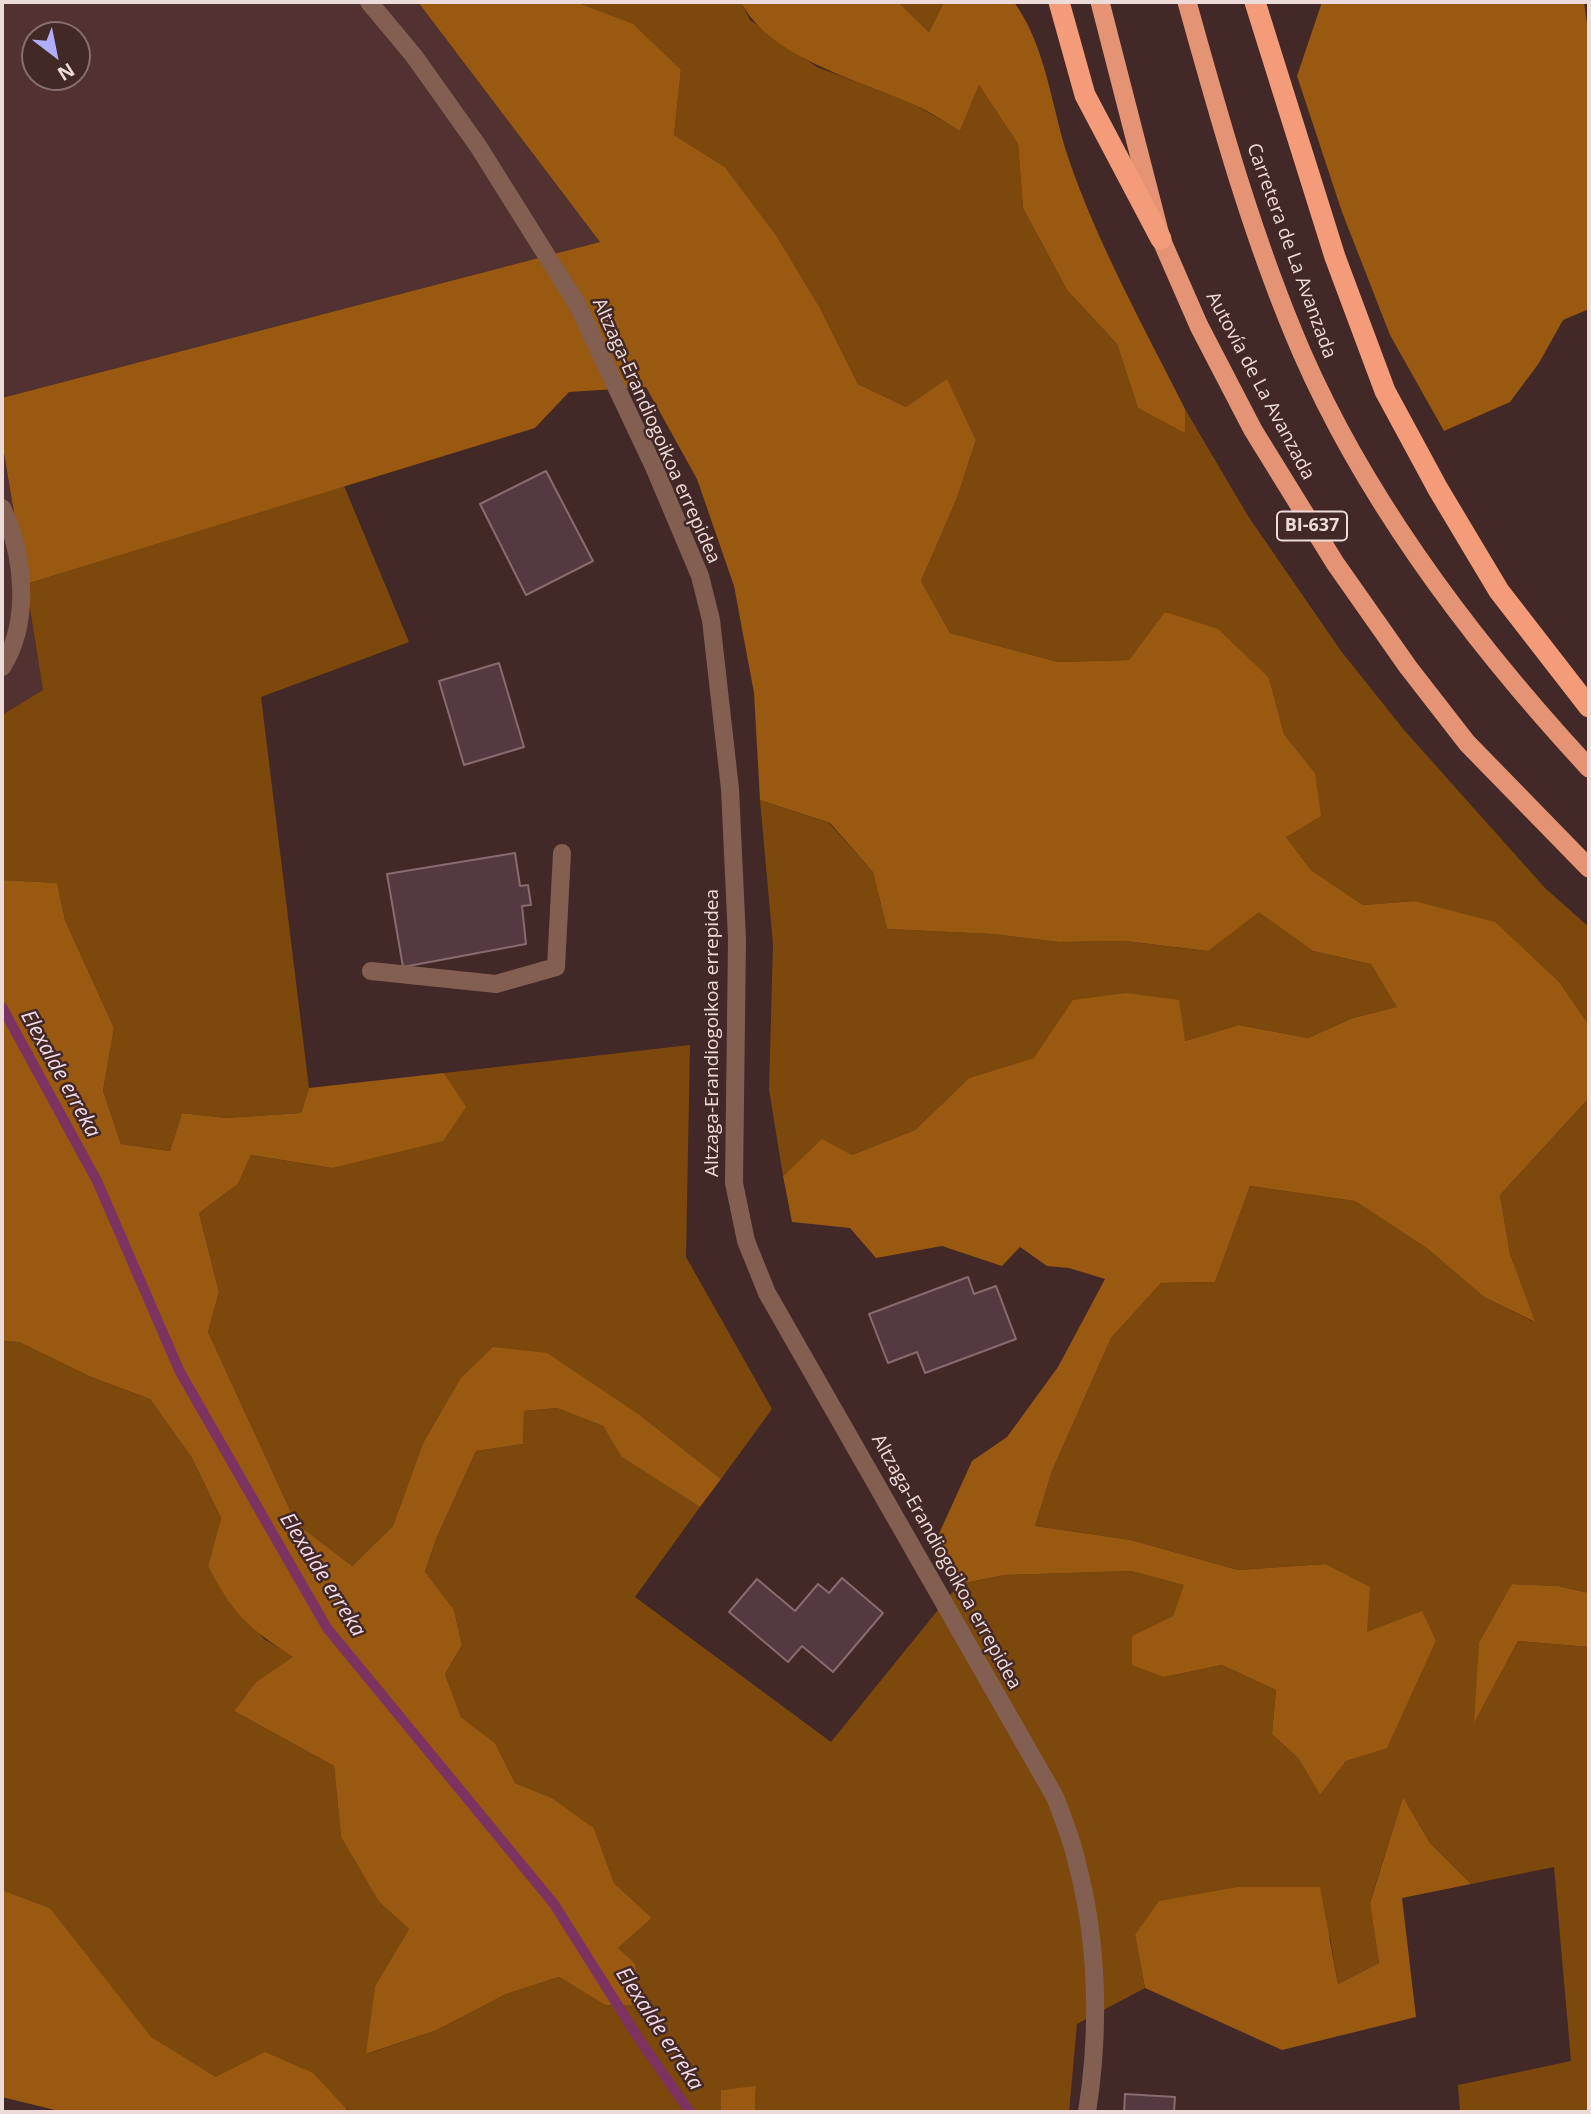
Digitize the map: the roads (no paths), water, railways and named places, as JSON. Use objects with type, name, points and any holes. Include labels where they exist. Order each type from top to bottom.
[{"type":"highway","points":[[1059,2],[1085,95],[1161,239]]},
{"type":"highway","name":"BI-637","points":[[1100,2],[1161,239]]},
{"type":"highway","name":"Carretera de La Avanzada","points":[[1187,2],[1230,155],[1302,352],[1318,385],[1384,503],[1448,598],[1495,660],[1589,768]]},
{"type":"highway","points":[[1255,2],[1335,257],[1385,391],[1437,489],[1499,591],[1589,707]]},
{"type":"highway","name":"Autovía de La Avanzada","points":[[1161,239],[1199,326],[1253,430],[1335,563],[1408,667],[1467,743],[1589,868]]},
{"type":"street","name":"Altzaga-Erandiogoikoa errepidea","points":[[369,2],[414,56],[478,146],[577,304],[654,467],[700,576],[711,620],[730,789],[737,939],[734,1183],[746,1241],[767,1293],[1055,1797],[1078,1863],[1094,1959],[1094,2070],[1087,2112]]},
{"type":"street","points":[[2,508],[15,535],[23,606],[2,667]]},
{"type":"street","points":[[371,971],[496,984],[556,967],[562,853]]},
{"type":"waterway","name":"Elexalde erreka","points":[[2,1007],[97,1181],[180,1372],[327,1628],[554,1904],[639,2039],[690,2112]]}]
